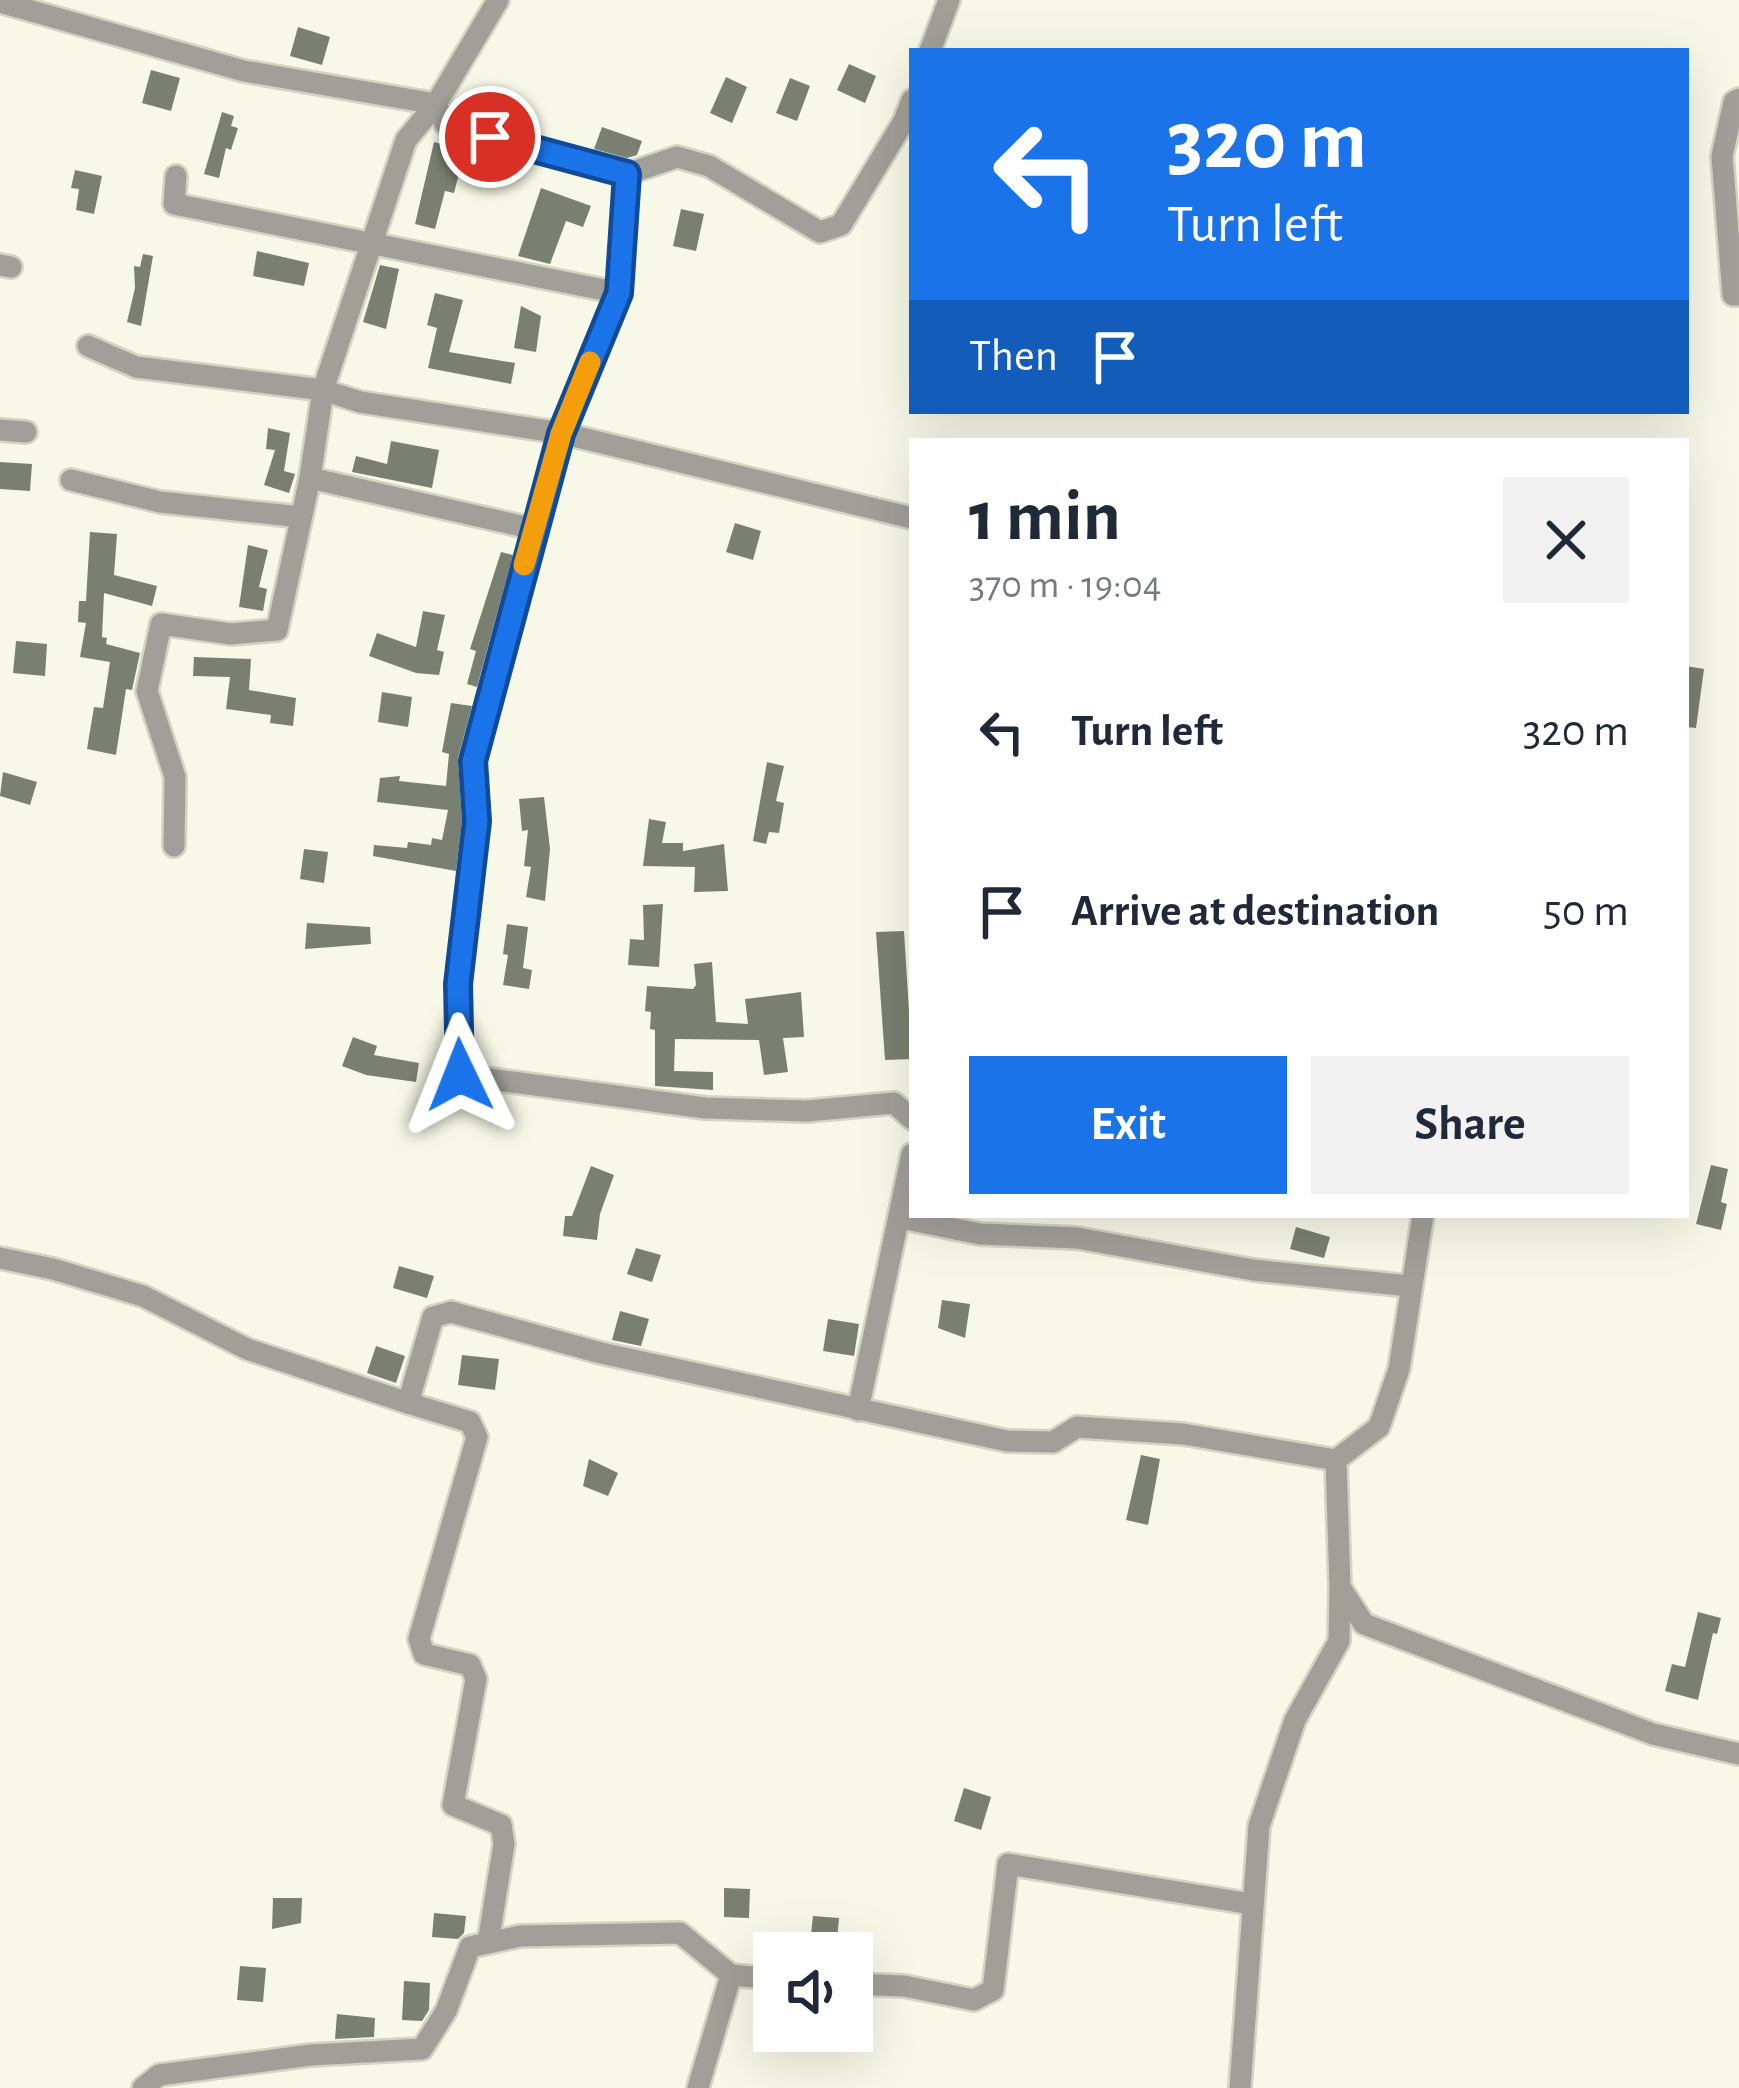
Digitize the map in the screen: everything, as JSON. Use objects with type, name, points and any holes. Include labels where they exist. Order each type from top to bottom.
[{"type":"street","points":[[174,846],[175,777],[147,692],[161,624],[231,634],[277,629],[310,478],[323,390],[368,243],[406,140],[436,104],[498,0]]},
{"type":"street","points":[[931,48],[949,0]]},
{"type":"street","points":[[5,2],[244,71],[436,104]]},
{"type":"street","points":[[1739,98],[1734,102],[1722,156],[1733,296],[1739,295]]},
{"type":"street","points":[[436,104],[445,124],[627,174],[676,157],[709,166],[820,232],[841,225],[909,108]]},
{"type":"street","points":[[627,174],[619,293],[561,434],[473,761],[477,821],[458,984],[460,1075],[705,1108],[807,1111],[894,1103],[909,1116]]},
{"type":"street","points":[[176,176],[174,204],[619,293]]},
{"type":"street","points":[[88,346],[136,367],[323,390],[360,402],[561,434],[909,517]]},
{"type":"street","points":[[0,430],[26,432]]},
{"type":"street","points":[[310,478],[534,529]]},
{"type":"street","points":[[71,480],[160,502],[301,517]]},
{"type":"street","points":[[858,1410],[909,1171]]},
{"type":"street","points":[[901,1218],[980,1234],[1077,1238],[1253,1270],[1409,1286]]},
{"type":"street","points":[[408,1402],[433,1317],[451,1312],[601,1353],[1007,1441],[1053,1442],[1077,1427],[1184,1434],[1336,1460],[1379,1427],[1399,1369],[1422,1218]]},
{"type":"street","points":[[0,1258],[143,1296],[247,1349],[470,1422],[477,1437],[419,1639],[424,1654],[470,1665],[476,1679],[453,1805],[501,1825],[504,1844],[488,1943]]},
{"type":"street","points":[[1240,2088],[1259,1826],[1294,1720],[1339,1641],[1336,1460]]},
{"type":"street","points":[[1340,1587],[1364,1624],[1653,1734],[1739,1754]]},
{"type":"street","points":[[873,1985],[974,2000],[993,1990],[1008,1864],[1251,1904]]},
{"type":"street","points":[[143,2088],[159,2075],[311,2055],[422,2049],[446,2011],[470,1946],[520,1936],[680,1934],[731,1975],[753,1977]]},
{"type":"street","points":[[698,2088],[731,1975]]},
{"type":"street","points":[[263,2088],[265,2064]]},
{"type":"building","points":[[298,27],[330,37],[322,65],[290,56]]},
{"type":"building","points":[[849,64],[876,76],[865,103],[837,90]]},
{"type":"building","points":[[151,70],[180,78],[171,111],[142,103]]},
{"type":"building","points":[[726,77],[747,87],[732,123],[710,113]]},
{"type":"building","points":[[790,78],[810,86],[797,121],[776,113]]},
{"type":"building","points":[[222,112],[234,116],[231,126],[238,128],[231,150],[226,148],[219,178],[204,174]]},
{"type":"building","points":[[602,127],[642,141],[637,155],[627,158],[594,149]]},
{"type":"building","points":[[434,142],[465,150],[454,193],[445,191],[435,229],[415,224]]},
{"type":"building","points":[[75,170],[102,176],[94,214],[76,210],[79,189],[71,188]]},
{"type":"building","points":[[541,188],[591,206],[583,227],[566,221],[550,264],[518,256]]},
{"type":"building","points":[[681,209],[704,214],[696,251],[673,246]]},
{"type":"building","points":[[257,251],[309,263],[304,286],[253,276]]},
{"type":"building","points":[[143,254],[153,256],[141,326],[127,322],[135,288],[134,266],[140,267]]},
{"type":"building","points":[[380,265],[399,269],[386,329],[363,322]]},
{"type":"building","points":[[435,293],[463,300],[449,352],[515,363],[511,384],[428,368],[437,328],[427,325]]},
{"type":"building","points":[[521,306],[541,316],[536,352],[514,348]]},
{"type":"building","points":[[268,428],[290,433],[284,471],[295,474],[289,493],[264,485],[275,450],[266,449]]},
{"type":"building","points":[[391,441],[439,450],[432,488],[352,472],[356,456],[387,464]]},
{"type":"building","points":[[0,462],[32,464],[30,491],[0,489]]},
{"type":"building","points":[[735,523],[761,531],[753,560],[726,552]]},
{"type":"building","points":[[90,532],[117,534],[114,575],[157,586],[152,606],[104,593],[102,637],[107,638],[106,644],[140,653],[132,690],[126,689],[116,755],[87,749],[94,707],[103,708],[110,662],[80,657],[86,623],[78,622],[79,601],[86,601]]},
{"type":"building","points":[[248,545],[268,550],[259,587],[267,589],[263,611],[239,607]]},
{"type":"building","points":[[501,552],[513,555],[477,687],[467,684],[476,651],[470,649]]},
{"type":"building","points":[[423,611],[445,615],[437,650],[444,652],[439,675],[416,673],[369,656],[377,633],[416,647]]},
{"type":"building","points":[[16,641],[47,644],[45,676],[13,673]]},
{"type":"building","points":[[194,657],[251,659],[249,690],[296,698],[293,726],[270,723],[271,715],[226,709],[230,677],[193,676]]},
{"type":"building","points":[[1689,666],[1704,669],[1696,728],[1689,727]]},
{"type":"building","points":[[382,692],[412,697],[408,727],[378,722]]},
{"type":"building","points":[[451,703],[472,706],[458,758],[462,821],[456,871],[373,856],[374,845],[407,848],[408,842],[431,845],[432,838],[442,840],[448,810],[377,802],[380,778],[400,776],[399,781],[446,786],[449,754],[442,752]]},
{"type":"building","points":[[767,762],[784,766],[776,801],[784,803],[779,833],[769,832],[766,844],[753,841]]},
{"type":"building","points":[[3,772],[37,782],[30,805],[0,796]]},
{"type":"building","points":[[544,797],[550,849],[545,901],[526,897],[531,867],[524,866],[528,830],[522,831],[519,799]]},
{"type":"building","points":[[649,819],[666,822],[662,843],[683,843],[683,851],[724,844],[728,891],[694,892],[695,867],[643,866]]},
{"type":"building","points":[[304,849],[328,852],[324,883],[300,879]]},
{"type":"building","points":[[663,904],[659,967],[628,965],[630,939],[644,940],[643,905]]},
{"type":"building","points":[[307,923],[370,927],[371,944],[305,949]]},
{"type":"building","points":[[507,924],[528,927],[523,968],[532,970],[529,989],[503,985]]},
{"type":"building","points":[[904,931],[909,1059],[885,1060],[876,932]]},
{"type":"building","points":[[712,962],[716,1022],[748,1024],[745,999],[801,992],[804,1037],[783,1038],[788,1072],[764,1075],[759,1040],[675,1039],[674,1071],[713,1072],[713,1090],[655,1086],[655,1030],[650,1029],[651,1012],[645,1011],[647,986],[693,989],[694,964]]},
{"type":"building","points":[[353,1037],[377,1046],[374,1055],[419,1063],[416,1082],[366,1075],[342,1066]]},
{"type":"building","points":[[1711,1165],[1728,1169],[1721,1230],[1696,1224]]},
{"type":"building","points":[[591,1166],[614,1175],[600,1214],[597,1240],[563,1236],[565,1216],[572,1216]]},
{"type":"building","points":[[1296,1227],[1330,1237],[1324,1258],[1290,1249]]},
{"type":"building","points":[[636,1248],[661,1255],[652,1282],[627,1274]]},
{"type":"building","points":[[399,1266],[434,1276],[427,1298],[393,1288]]},
{"type":"building","points":[[942,1300],[970,1304],[965,1338],[938,1328]]},
{"type":"building","points":[[620,1311],[649,1319],[641,1346],[612,1340]]},
{"type":"building","points":[[828,1319],[859,1324],[854,1356],[823,1351]]},
{"type":"building","points":[[376,1346],[405,1356],[396,1383],[367,1373]]},
{"type":"building","points":[[462,1355],[499,1359],[495,1390],[458,1385]]},
{"type":"building","points":[[1141,1455],[1160,1459],[1148,1525],[1126,1520]]},
{"type":"building","points":[[589,1459],[618,1473],[608,1496],[583,1486]]},
{"type":"building","points":[[1698,1612],[1721,1618],[1717,1634],[1713,1633],[1698,1700],[1665,1691],[1672,1664],[1685,1667]]},
{"type":"building","points":[[964,1788],[991,1797],[981,1830],[954,1821]]},
{"type":"building","points":[[724,1888],[750,1889],[749,1918],[724,1917]]},
{"type":"building","points":[[273,1898],[302,1898],[301,1923],[272,1929]]},
{"type":"building","points":[[434,1913],[466,1916],[464,1933],[458,1939],[432,1937]]},
{"type":"building","points":[[813,1916],[839,1918],[838,1932],[811,1932]]},
{"type":"building","points":[[240,1966],[266,1968],[263,2002],[237,2000]]},
{"type":"building","points":[[404,1981],[430,1983],[429,2010],[422,2021],[402,2020]]},
{"type":"building","points":[[337,2014],[375,2018],[374,2037],[335,2039]]},
{"type":"slow traffic","points":[[524,565],[561,434],[590,362]]},
{"type":"route","points":[[460,1075],[458,984],[477,821],[473,761],[561,434],[619,293],[627,174],[490,137]]}]
